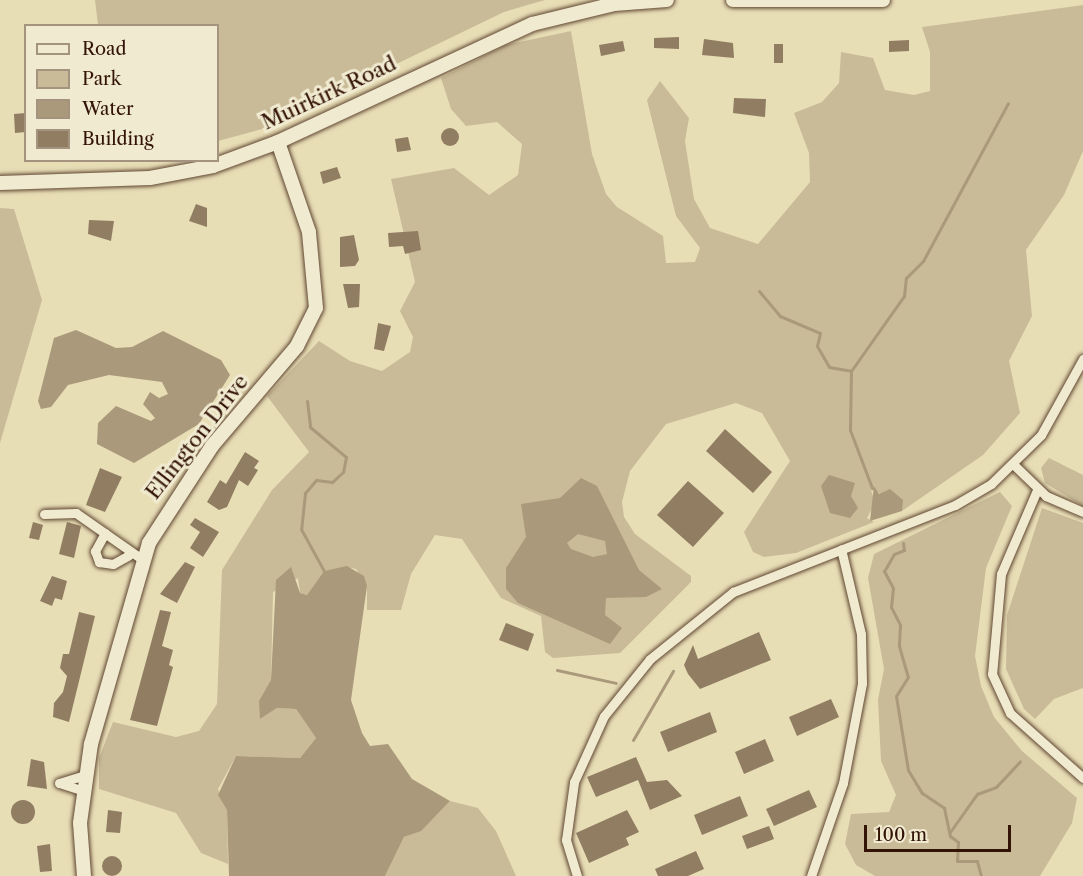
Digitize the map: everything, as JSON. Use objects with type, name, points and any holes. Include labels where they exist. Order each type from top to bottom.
[{"type":"main road","name":"Muirkirk Road","points":[[219,161],[278,142],[532,24],[614,4],[667,0]]},
{"type":"main road","points":[[733,0],[884,0]]},
{"type":"main road","name":"Ellington Drive","points":[[84,876],[85,775],[143,560],[173,498],[311,322],[318,292],[309,232],[278,142]]},
{"type":"main road","name":"Muirkirk Road","points":[[0,183],[173,175],[214,162]]},
{"type":"street","points":[[577,876],[566,840],[572,789],[604,716],[628,685],[678,632],[733,592],[966,500],[1014,465],[1051,422],[1083,359]]},
{"type":"street","points":[[1014,465],[1037,490],[1083,512]]},
{"type":"street","points":[[1037,490],[1001,574],[991,641],[992,674],[1010,713],[1083,778]]},
{"type":"street","points":[[44,514],[76,513],[105,533],[129,555],[143,560]]},
{"type":"street","points":[[105,533],[95,551],[99,562],[113,564],[129,555]]},
{"type":"street","points":[[811,876],[843,783],[862,683],[861,634],[841,549]]},
{"type":"street","points":[[84,791],[59,783],[85,775]]},
{"type":"green space","points":[[95,0],[545,0],[504,12],[262,129],[219,141],[219,24],[98,24]]},
{"type":"green space","points":[[1083,5],[1083,151],[1064,195],[1026,250],[1032,316],[1009,361],[1020,413],[983,455],[902,511],[891,490],[884,495],[871,490],[875,503],[867,518],[874,522],[796,553],[764,557],[753,552],[744,532],[790,461],[762,413],[736,403],[666,424],[630,471],[622,502],[624,517],[635,534],[691,576],[691,582],[620,653],[553,658],[545,652],[541,616],[501,598],[462,539],[435,535],[411,574],[401,610],[367,610],[367,586],[356,569],[347,567],[324,571],[307,595],[300,593],[298,578],[273,592],[271,680],[260,719],[277,708],[296,709],[316,738],[300,758],[236,756],[218,789],[227,810],[228,864],[201,853],[176,813],[99,789],[99,758],[113,722],[176,737],[199,731],[217,704],[222,570],[272,490],[309,452],[267,396],[319,341],[350,361],[382,371],[410,352],[413,337],[400,311],[415,282],[391,179],[454,168],[489,195],[518,175],[522,144],[497,122],[466,126],[451,109],[441,78],[506,45],[571,31],[592,154],[606,194],[617,207],[663,236],[666,263],[695,262],[700,248],[676,216],[647,100],[660,81],[689,118],[685,141],[694,199],[710,228],[758,244],[810,182],[809,153],[794,113],[822,102],[839,83],[841,52],[873,58],[885,90],[914,95],[930,91],[930,52],[922,27]]},
{"type":"green space","points":[[0,208],[14,209],[42,300],[0,443]]},
{"type":"green space","points":[[1049,458],[1083,475],[1083,506],[1045,483],[1041,468]]},
{"type":"green space","points":[[1000,492],[1012,506],[986,568],[975,656],[981,686],[994,717],[1022,751],[1077,798],[1072,823],[1040,876],[875,876],[856,865],[845,844],[851,814],[889,812],[896,795],[881,761],[878,700],[884,669],[868,578],[874,554]]},
{"type":"green space","points":[[1042,508],[1083,523],[1083,688],[1054,699],[1035,719],[1024,709],[1006,669],[1007,615]]},
{"type":"green space","points":[[450,801],[478,808],[496,831],[516,876],[385,876],[404,837],[421,830]]},
{"type":"water","points":[[76,330],[116,348],[132,347],[163,331],[221,360],[230,375],[199,424],[134,463],[97,444],[98,423],[116,406],[151,421],[155,418],[143,404],[150,392],[159,398],[168,394],[162,382],[109,375],[68,385],[51,407],[41,409],[38,401],[54,338]]},
{"type":"water","points":[[829,475],[855,483],[851,496],[858,508],[850,518],[830,513],[821,486]]},
{"type":"water","points":[[581,478],[597,486],[639,570],[662,589],[646,597],[606,598],[605,615],[622,628],[610,644],[518,603],[506,589],[506,568],[526,537],[521,504],[560,498]],"holes":[[[578,534],[605,541],[607,554],[593,557],[571,549],[567,543]]]},
{"type":"water","points":[[874,486],[879,494],[890,489],[903,500],[902,511],[870,521]]},
{"type":"water","points":[[347,566],[364,576],[367,586],[351,700],[362,733],[370,746],[388,744],[412,779],[450,801],[421,831],[404,837],[385,876],[229,876],[227,810],[218,795],[236,756],[300,758],[316,738],[296,709],[277,708],[260,719],[259,701],[271,680],[276,580],[291,567],[300,593],[307,595],[324,571]]},
{"type":"building","points":[[679,37],[679,49],[654,48],[654,38]]},
{"type":"building","points":[[704,39],[733,43],[734,58],[702,55]]},
{"type":"building","points":[[909,40],[909,51],[889,52],[889,41]]},
{"type":"building","points":[[623,41],[625,51],[601,56],[599,45]]},
{"type":"building","points":[[774,44],[783,44],[783,63],[774,63]]},
{"type":"building","points":[[734,98],[766,99],[765,117],[733,113]]},
{"type":"building","points":[[24,113],[24,132],[15,133],[14,114]]},
{"type":"building","points":[[450,128],[456,131],[459,137],[456,143],[450,146],[444,143],[441,137],[444,131]]},
{"type":"building","points":[[408,137],[411,150],[397,152],[395,139]]},
{"type":"building","points":[[337,167],[341,178],[323,184],[320,172]]},
{"type":"building","points":[[196,204],[207,208],[207,227],[189,221]]},
{"type":"building","points":[[89,220],[114,221],[111,241],[88,234]]},
{"type":"building","points":[[418,231],[421,250],[405,254],[403,246],[389,247],[388,233]]},
{"type":"building","points":[[354,235],[359,260],[355,266],[340,267],[340,237]]},
{"type":"building","points":[[343,284],[360,284],[359,307],[348,308]]},
{"type":"building","points":[[378,323],[391,326],[384,351],[374,349]]},
{"type":"building","points":[[725,429],[772,472],[753,493],[706,451]]},
{"type":"building","points":[[245,452],[259,461],[254,468],[258,470],[248,486],[239,480],[227,507],[219,510],[207,502],[220,480],[226,484]]},
{"type":"building","points":[[100,468],[122,477],[105,512],[86,505]]},
{"type":"building","points":[[688,481],[724,513],[693,547],[657,515]]},
{"type":"building","points":[[195,518],[219,532],[203,557],[190,548],[200,532],[190,525]]},
{"type":"building","points":[[33,522],[43,525],[39,540],[29,538]]},
{"type":"building","points":[[67,522],[81,526],[74,558],[59,554]]},
{"type":"building","points":[[185,562],[195,567],[177,603],[160,594]]},
{"type":"building","points":[[52,576],[67,581],[62,600],[55,598],[52,606],[40,601]]},
{"type":"building","points":[[160,610],[171,612],[162,646],[173,650],[169,665],[173,667],[157,726],[130,720]]},
{"type":"building","points":[[79,612],[95,616],[69,722],[53,717],[54,703],[63,692],[67,676],[60,668],[63,654],[69,654]]},
{"type":"building","points":[[506,623],[534,634],[528,651],[499,640]]},
{"type":"building","points":[[759,632],[771,660],[700,689],[688,674],[684,665],[693,645],[698,659]]},
{"type":"building","points":[[831,699],[839,717],[797,736],[789,717]]},
{"type":"building","points":[[710,712],[717,732],[668,752],[660,732]]},
{"type":"building","points":[[765,739],[774,761],[744,774],[735,752]]},
{"type":"building","points":[[636,757],[647,782],[667,780],[682,796],[650,810],[638,780],[596,797],[587,777]]},
{"type":"building","points":[[31,759],[44,762],[47,789],[27,786]]},
{"type":"building","points":[[809,790],[817,807],[774,826],[766,809]]},
{"type":"building","points":[[740,796],[748,816],[702,835],[694,815]]},
{"type":"building","points":[[23,800],[28,801],[34,807],[34,817],[28,823],[23,824],[18,823],[12,817],[11,812],[12,807],[18,801]]},
{"type":"building","points":[[108,810],[122,812],[120,833],[106,832]]},
{"type":"building","points":[[627,810],[639,832],[626,838],[629,845],[589,863],[576,833]]},
{"type":"building","points":[[769,826],[774,839],[747,849],[742,836]]},
{"type":"building","points":[[50,844],[52,871],[40,872],[37,846]]},
{"type":"building","points":[[696,851],[704,869],[688,876],[658,876],[655,869]]},
{"type":"building","points":[[112,856],[119,859],[122,866],[119,873],[112,876],[105,873],[102,866],[105,859]]},
{"type":"waterway","points":[[851,371],[904,296],[906,278],[923,261],[1008,103]]},
{"type":"waterway","points":[[759,291],[780,316],[820,333],[817,346],[829,367],[851,371],[850,430],[872,488]]},
{"type":"waterway","points":[[307,401],[310,427],[346,457],[343,472],[332,482],[316,480],[305,493],[301,529],[324,571]]},
{"type":"waterway","points":[[903,543],[904,550],[894,554],[884,571],[893,588],[891,607],[900,625],[899,646],[908,677],[896,696],[908,770],[922,793],[944,808],[950,836],[958,842],[957,861],[977,861],[981,876]]},
{"type":"waterway","points":[[557,670],[616,683]]},
{"type":"waterway","points":[[633,740],[673,671]]},
{"type":"waterway","points":[[950,832],[977,794],[996,787],[1020,761]]}]
